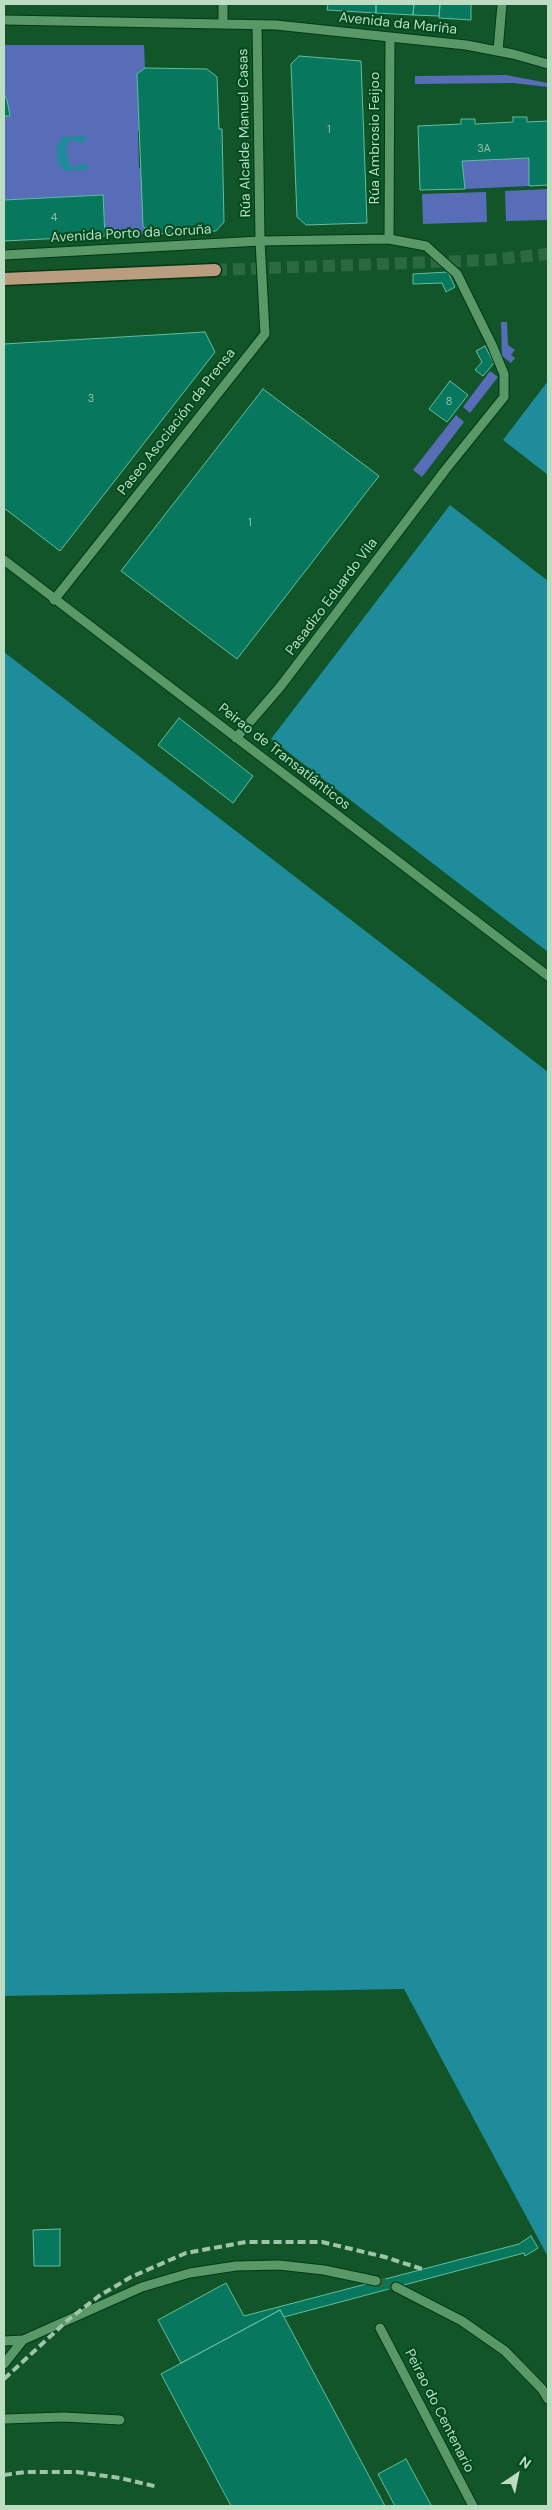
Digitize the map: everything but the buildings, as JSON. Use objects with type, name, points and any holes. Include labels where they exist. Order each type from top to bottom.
[{"type":"main road","points":[[4,279],[215,270]]},
{"type":"street","points":[[223,4],[223,24]]},
{"type":"street","points":[[498,51],[502,4]]},
{"type":"street","name":"Avenida da Mariña","points":[[4,20],[257,25],[498,51],[548,64]]},
{"type":"street","name":"Rúa Alcalde Manuel Casas","points":[[257,25],[260,241]]},
{"type":"street","name":"Rúa Ambrosio Feijoo","points":[[389,239],[390,38]]},
{"type":"street","name":"Avenida Porto da Coruña","points":[[4,255],[260,241],[389,239]]},
{"type":"street","name":"Pasadizo Eduardo Vila","points":[[236,738],[280,688],[446,469],[504,397],[504,374],[456,274],[426,246],[389,239]]},
{"type":"street","name":"Paseo Asociación da Prensa","points":[[54,600],[265,334],[260,241]]},
{"type":"street","name":"Peirao de Transatlánticos","points":[[4,560],[548,976]]},
{"type":"street","points":[[4,2341],[23,2340],[142,2287],[190,2273],[236,2266],[279,2265],[324,2270],[376,2281]]},
{"type":"street","points":[[396,2287],[462,2320],[505,2351],[542,2389],[548,2399]]},
{"type":"street","name":"Peirao do Centenario","points":[[380,2328],[472,2506]]},
{"type":"street","points":[[4,2364],[23,2340]]},
{"type":"street","points":[[4,2419],[64,2417],[120,2420]]},
{"type":"shaded area","points":[[4,45],[144,45],[145,68],[137,74],[140,130],[138,131],[139,168],[141,169],[151,234],[105,236],[103,195],[4,200]]},
{"type":"shaded area","points":[[506,75],[548,83],[548,87],[513,83],[415,84],[415,76]]},
{"type":"shaded area","points":[[86,136],[85,142],[76,142],[75,139],[71,140],[66,147],[69,165],[72,165],[72,168],[77,167],[77,164],[87,164],[88,169],[63,171],[63,166],[58,166],[57,142],[61,142],[61,137]]},
{"type":"shaded area","points":[[529,158],[529,186],[465,189],[462,161]]},
{"type":"shaded area","points":[[548,189],[548,220],[506,221],[505,191]]},
{"type":"shaded area","points":[[486,192],[487,222],[423,224],[422,194]]},
{"type":"shaded area","points":[[501,322],[507,322],[508,345],[515,350],[511,355],[515,358],[511,363],[502,356]]},
{"type":"shaded area","points":[[490,371],[498,377],[470,413],[463,407]]},
{"type":"shaded area","points":[[548,381],[548,475],[503,440]]},
{"type":"shaded area","points":[[456,415],[464,422],[422,477],[413,470]]},
{"type":"shaded area","points":[[450,505],[548,581],[548,952],[271,739]]},
{"type":"shaded area","points":[[4,652],[548,1072],[548,2257],[404,1989],[4,1996]]},
{"type":"tunnel","points":[[215,270],[488,260],[548,254]]},
{"type":"tunnel","points":[[376,2281],[396,2287]]},
{"type":"railway","points":[[4,2379],[68,2320],[99,2296],[131,2277],[186,2253],[246,2242],[322,2242],[385,2257],[422,2269]]},
{"type":"railway","points":[[4,2475],[25,2472],[77,2472],[120,2478],[158,2487]]}]
